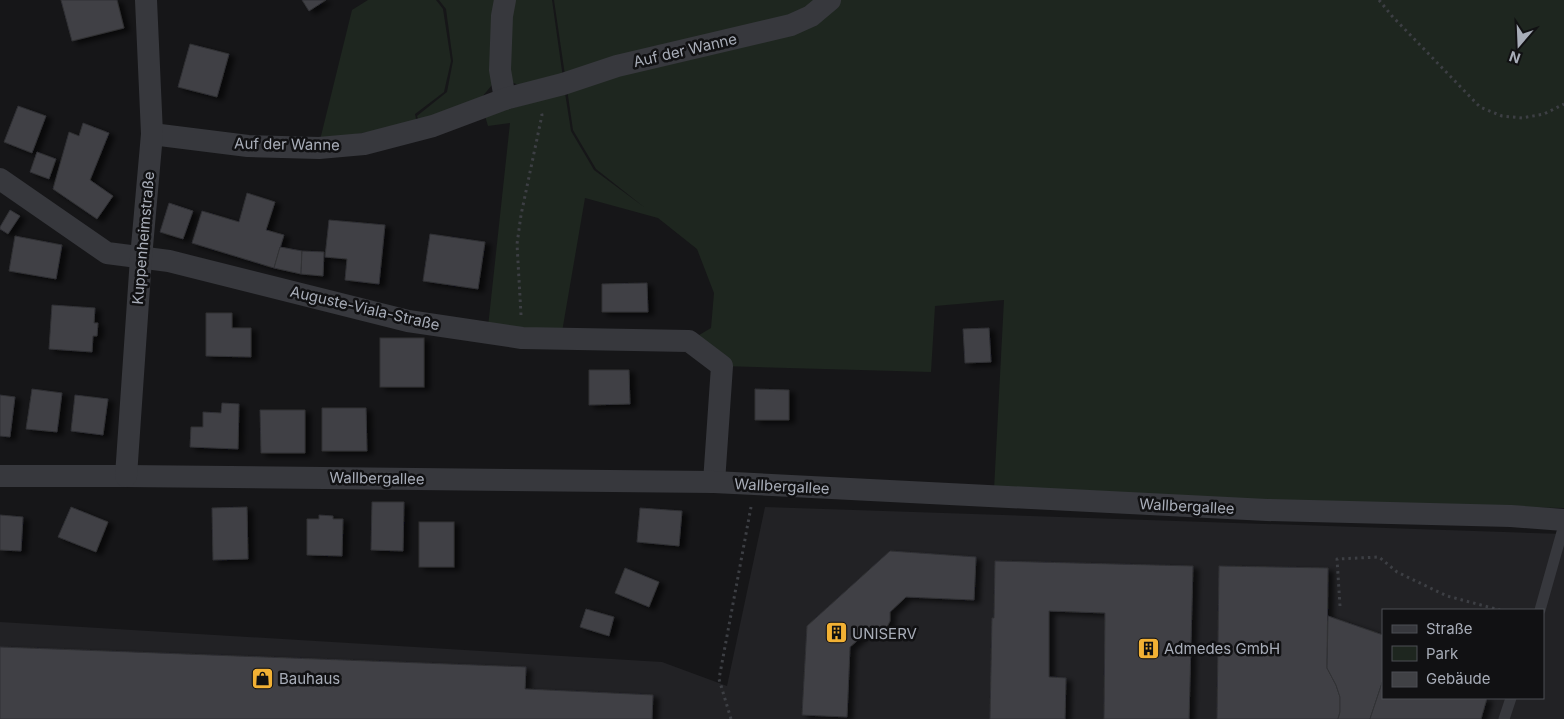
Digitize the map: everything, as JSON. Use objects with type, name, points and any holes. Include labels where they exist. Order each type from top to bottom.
[{"type":"street","name":"Kuppenheimstraße","points":[[126,476],[141,258],[152,134],[146,0]]},
{"type":"street","points":[[505,0],[502,16],[500,70],[505,99]]},
{"type":"street","name":"Auf der Wanne","points":[[152,134],[248,146],[319,148],[364,144],[433,126],[505,99],[563,84],[618,66],[791,25],[811,16],[830,0]]},
{"type":"street","name":"Auguste-Viala-Straße","points":[[0,179],[107,253],[169,261],[408,321],[522,338],[689,342],[722,366],[714,482]]},
{"type":"street","name":"Wallbergallee","points":[[0,476],[714,482],[1267,510],[1511,516],[1564,520]]},
{"type":"lane","points":[[1540,609],[1564,525]]},
{"type":"lane","points":[[1504,719],[1511,699]]},
{"type":"path","points":[[1379,0],[1405,30],[1480,107],[1502,116],[1522,118],[1544,114],[1564,104]]},
{"type":"path","points":[[522,338],[517,244],[521,215],[542,115],[537,91]]},
{"type":"path","points":[[731,719],[719,679],[756,484]]},
{"type":"path","points":[[1340,606],[1337,559],[1379,557],[1397,572],[1447,596],[1496,609]]},
{"type":"shaded area","points":[[765,507],[1564,534],[1564,719],[0,719],[0,622],[662,662],[727,686]]},
{"type":"green space","points":[[368,0],[436,0],[443,9],[451,61],[444,92],[415,114],[417,124],[320,140],[352,10]]},
{"type":"green space","points":[[439,0],[497,0],[492,85],[481,98],[420,124],[417,116],[447,92],[453,61],[446,9]]},
{"type":"green space","points":[[512,0],[552,0],[563,78],[523,87],[507,80]]},
{"type":"green space","points":[[554,0],[1564,0],[1564,508],[1266,503],[994,490],[1004,300],[935,306],[931,372],[722,366],[689,341],[711,328],[714,293],[697,249],[658,218],[585,198],[562,332],[488,327],[510,123],[488,126],[485,116],[565,93],[571,131],[594,170],[644,207],[596,169],[573,130]]},
{"type":"building","points":[[61,0],[117,0],[124,28],[72,41]]},
{"type":"building","points":[[302,0],[326,0],[309,11]]},
{"type":"building","points":[[190,44],[229,54],[217,97],[178,87]]},
{"type":"building","points":[[18,106],[46,116],[32,153],[4,142]]},
{"type":"building","points":[[83,123],[109,133],[90,180],[113,196],[97,219],[53,189],[69,132],[79,136]]},
{"type":"building","points":[[37,152],[56,159],[49,179],[30,172]]},
{"type":"building","points":[[247,193],[275,202],[266,230],[284,235],[274,268],[192,243],[202,211],[239,222]]},
{"type":"building","points":[[169,203],[193,211],[183,239],[160,232]]},
{"type":"building","points":[[10,210],[20,216],[8,234],[0,229],[0,227]]},
{"type":"building","points":[[329,220],[385,225],[379,284],[345,280],[347,259],[325,257]]},
{"type":"building","points":[[430,234],[485,242],[478,289],[423,281]]},
{"type":"building","points":[[15,236],[62,245],[56,279],[9,271]]},
{"type":"building","points":[[280,247],[302,251],[301,274],[274,268]]},
{"type":"building","points":[[302,251],[324,252],[323,276],[301,274]]},
{"type":"building","points":[[647,283],[648,312],[602,312],[602,284]]},
{"type":"building","points":[[52,305],[95,308],[94,323],[98,323],[97,336],[93,336],[92,352],[49,349]]},
{"type":"building","points":[[206,313],[232,313],[232,328],[251,328],[251,357],[206,356]]},
{"type":"building","points":[[989,328],[991,362],[965,363],[963,329]]},
{"type":"building","points":[[380,338],[424,338],[424,387],[380,387]]},
{"type":"building","points":[[589,370],[629,370],[630,404],[589,405]]},
{"type":"building","points":[[32,389],[62,393],[57,432],[26,429]]},
{"type":"building","points":[[755,389],[789,390],[789,420],[755,420]]},
{"type":"building","points":[[0,395],[15,397],[10,437],[0,436]]},
{"type":"building","points":[[75,395],[108,399],[103,435],[71,431]]},
{"type":"building","points":[[222,403],[239,404],[238,449],[190,447],[191,427],[203,427],[203,412],[221,413]]},
{"type":"building","points":[[322,408],[366,408],[367,451],[322,451]]},
{"type":"building","points":[[260,410],[305,410],[305,453],[261,453]]},
{"type":"building","points":[[372,502],[404,502],[403,551],[371,550]]},
{"type":"building","points":[[71,507],[108,522],[96,552],[58,537]]},
{"type":"building","points":[[247,507],[248,559],[213,560],[212,508]]},
{"type":"building","points":[[640,508],[682,511],[679,546],[637,542]]},
{"type":"building","points":[[0,515],[23,517],[21,551],[0,550]]},
{"type":"building","points":[[319,515],[333,516],[333,519],[343,519],[342,556],[307,555],[307,519],[319,519]]},
{"type":"building","points":[[419,522],[454,522],[454,567],[419,567]]},
{"type":"building","name":"UNISERV","points":[[890,551],[976,557],[974,600],[906,597],[890,612],[890,621],[882,632],[875,634],[866,633],[850,647],[847,717],[802,715],[807,626]]},
{"type":"building","name":"Admedes GmbH","points":[[995,561],[1193,566],[1189,719],[1104,719],[1105,613],[1049,611],[1049,677],[1066,678],[1065,719],[990,719]]},
{"type":"building","points":[[1219,566],[1328,568],[1327,668],[1340,697],[1338,719],[1217,719]]},
{"type":"building","points":[[625,568],[659,582],[649,607],[615,593]]},
{"type":"building","points":[[586,609],[614,617],[609,636],[580,627]]},
{"type":"building","points":[[1328,616],[1382,635],[1382,683],[1370,719],[1338,719],[1340,697],[1327,668]]},
{"type":"building","name":"Bauhaus","points":[[0,647],[526,667],[525,689],[653,695],[652,719],[0,719]]},
{"type":"building","points":[[1382,683],[1382,699],[1487,699],[1481,719],[1370,719]]},
{"type":"place","name":"UNISERV","points":[[836,633]]},
{"type":"place","name":"Admedes GmbH","points":[[1148,648]]},
{"type":"place","name":"Bauhaus","points":[[263,678]]}]
